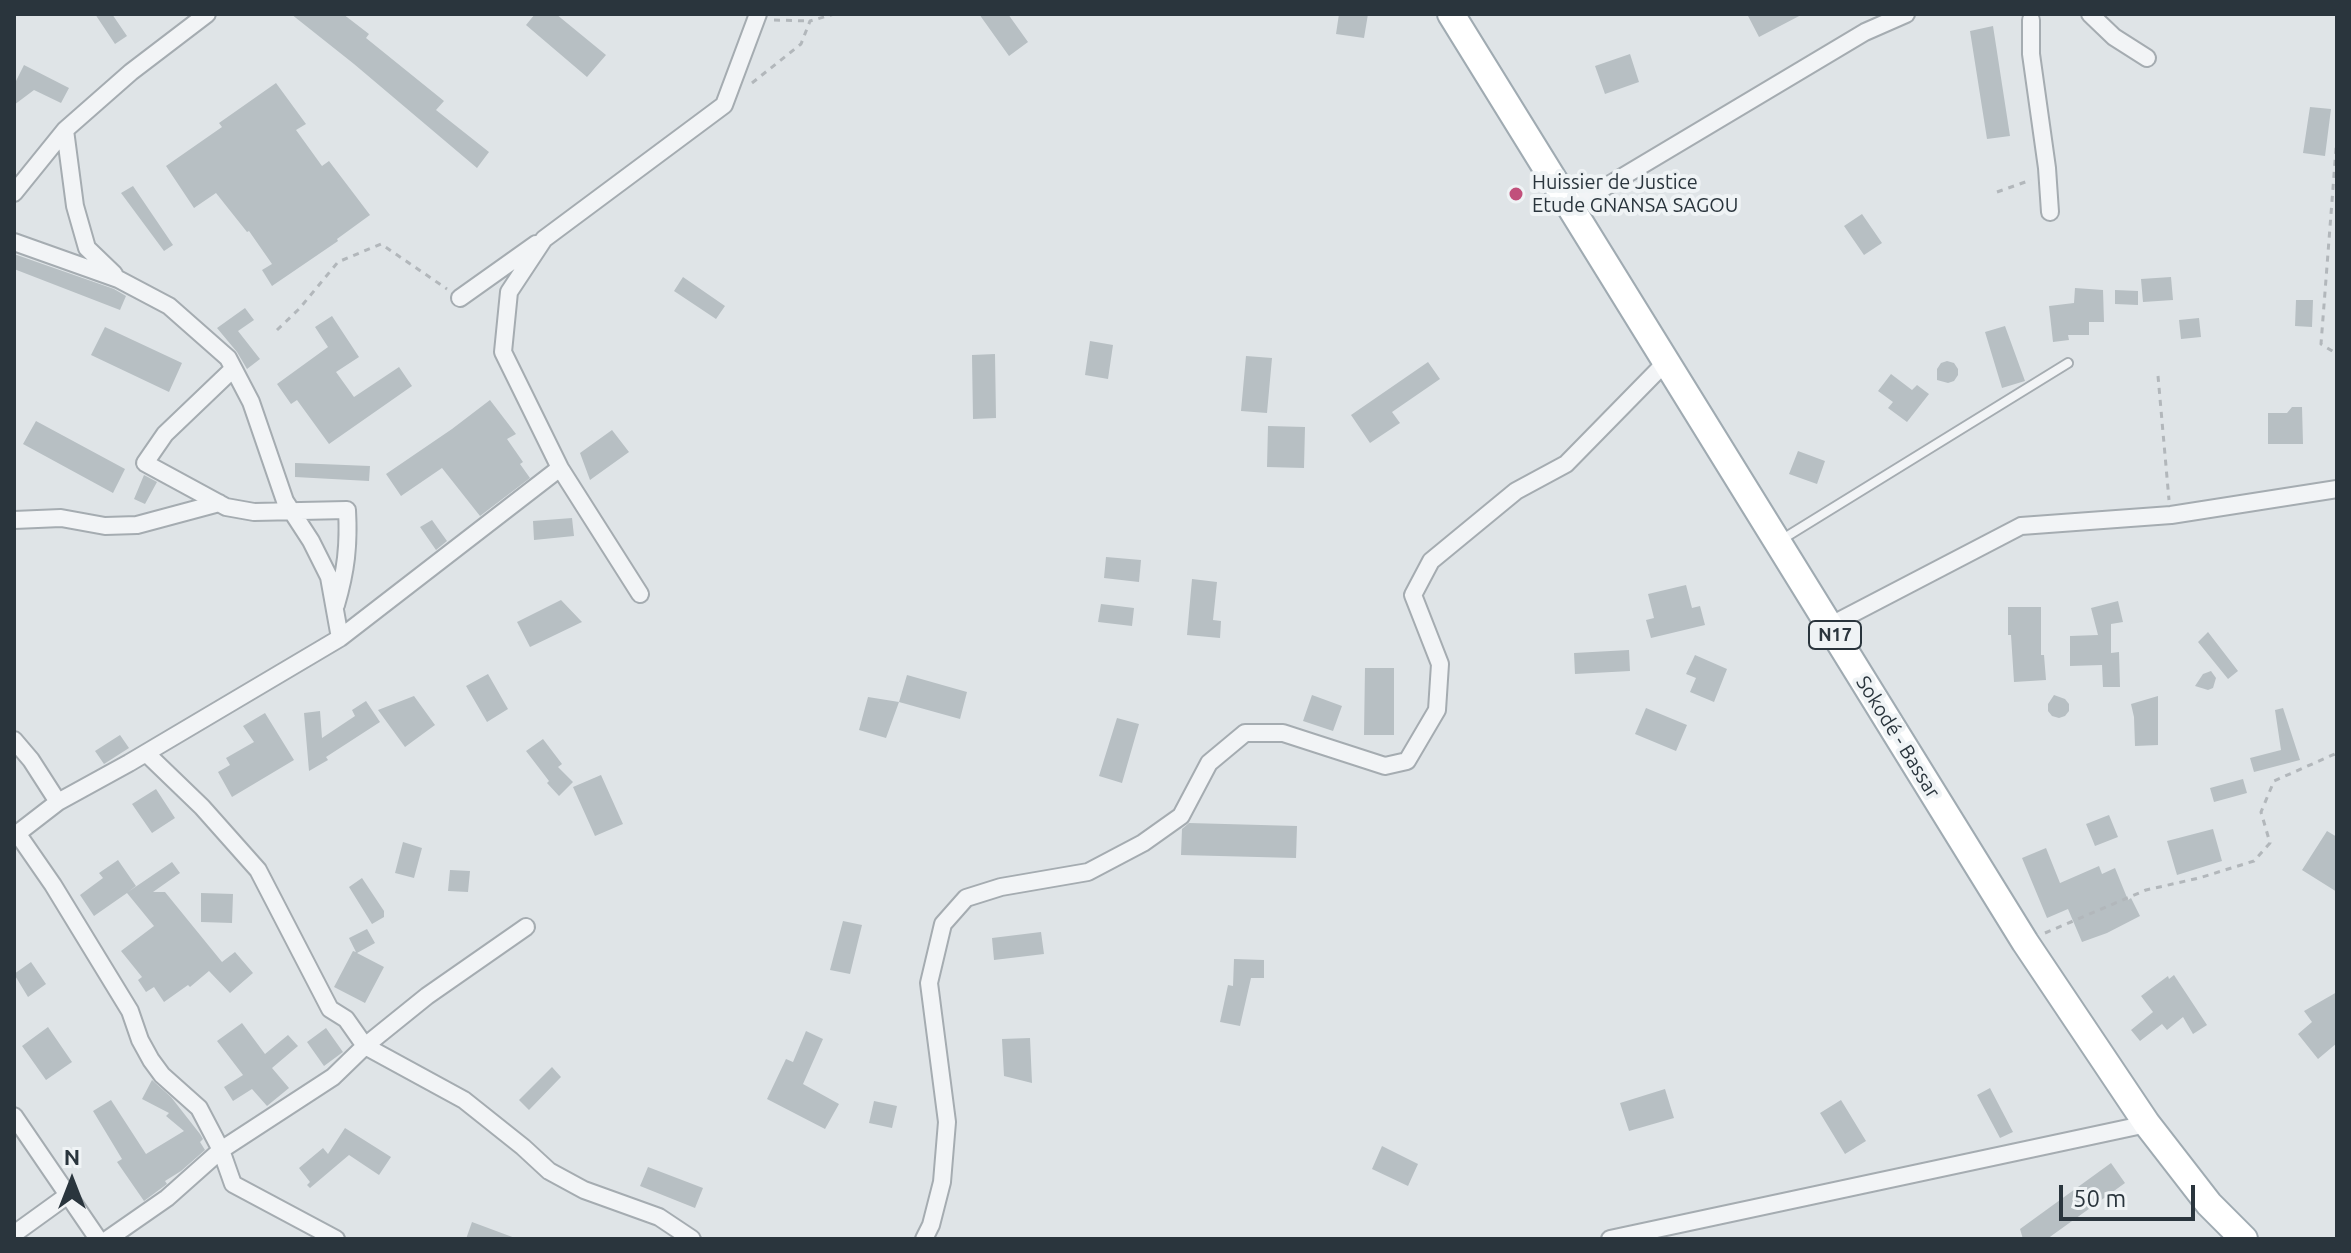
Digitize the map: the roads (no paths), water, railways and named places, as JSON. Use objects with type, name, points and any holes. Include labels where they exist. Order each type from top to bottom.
[{"type":"main road","name":"Sokodé - Bassar","points":[[1451,14],[2025,942],[2147,1124],[2193,1184],[2244,1239]]},
{"type":"street","points":[[14,193],[65,130],[131,72],[207,14]]},
{"type":"street","points":[[1569,206],[1865,32],[1906,14]]},
{"type":"street","points":[[2090,14],[2114,37],[2147,58]]},
{"type":"street","points":[[2029,16],[2050,212]]},
{"type":"street","points":[[460,298],[724,105],[757,17]]},
{"type":"street","points":[[65,130],[75,206],[87,248],[118,279]]},
{"type":"street","points":[[544,239],[509,292],[503,352],[560,468],[640,594]]},
{"type":"street","points":[[14,242],[118,279],[169,306],[228,358],[251,402],[285,501],[311,541],[329,577],[340,638]]},
{"type":"street","points":[[924,1239],[931,1225],[942,1182],[947,1122],[929,983],[943,924],[966,898],[1001,887],[1088,872],[1143,843],[1181,816],[1209,763],[1245,733],[1283,733],[1385,766],[1407,761],[1437,710],[1440,664],[1413,595],[1431,561],[1516,491],[1566,464],[1666,362]]},
{"type":"street","points":[[233,369],[165,434],[145,463],[226,507],[254,512],[347,510],[349,545],[335,610]]},
{"type":"street","points":[[336,1239],[233,1184],[221,1150],[199,1108],[162,1075],[151,1060],[130,1011],[53,885],[16,835],[58,802],[340,638],[560,468]]},
{"type":"street","points":[[1829,626],[2021,526],[2171,515],[2337,489]]},
{"type":"street","points":[[14,520],[61,518],[105,526],[137,525],[219,503]]},
{"type":"street","points":[[14,740],[58,802]]},
{"type":"street","points":[[146,753],[202,807],[258,870],[330,1009],[346,1019],[365,1046],[464,1100],[549,1171],[584,1190],[659,1217],[692,1239]]},
{"type":"street","points":[[108,1239],[167,1198],[221,1150],[333,1077],[365,1046],[427,996],[526,927]]},
{"type":"street","points":[[14,1116],[98,1239]]},
{"type":"street","points":[[1610,1239],[2147,1124]]},
{"type":"street","points":[[14,1234],[68,1195]]},
{"type":"lane","points":[[1777,542],[2068,363]]},
{"type":"place","name":"Huissier de Justice Etude GNANSA SAGOU","points":[[1516,194]]}]
